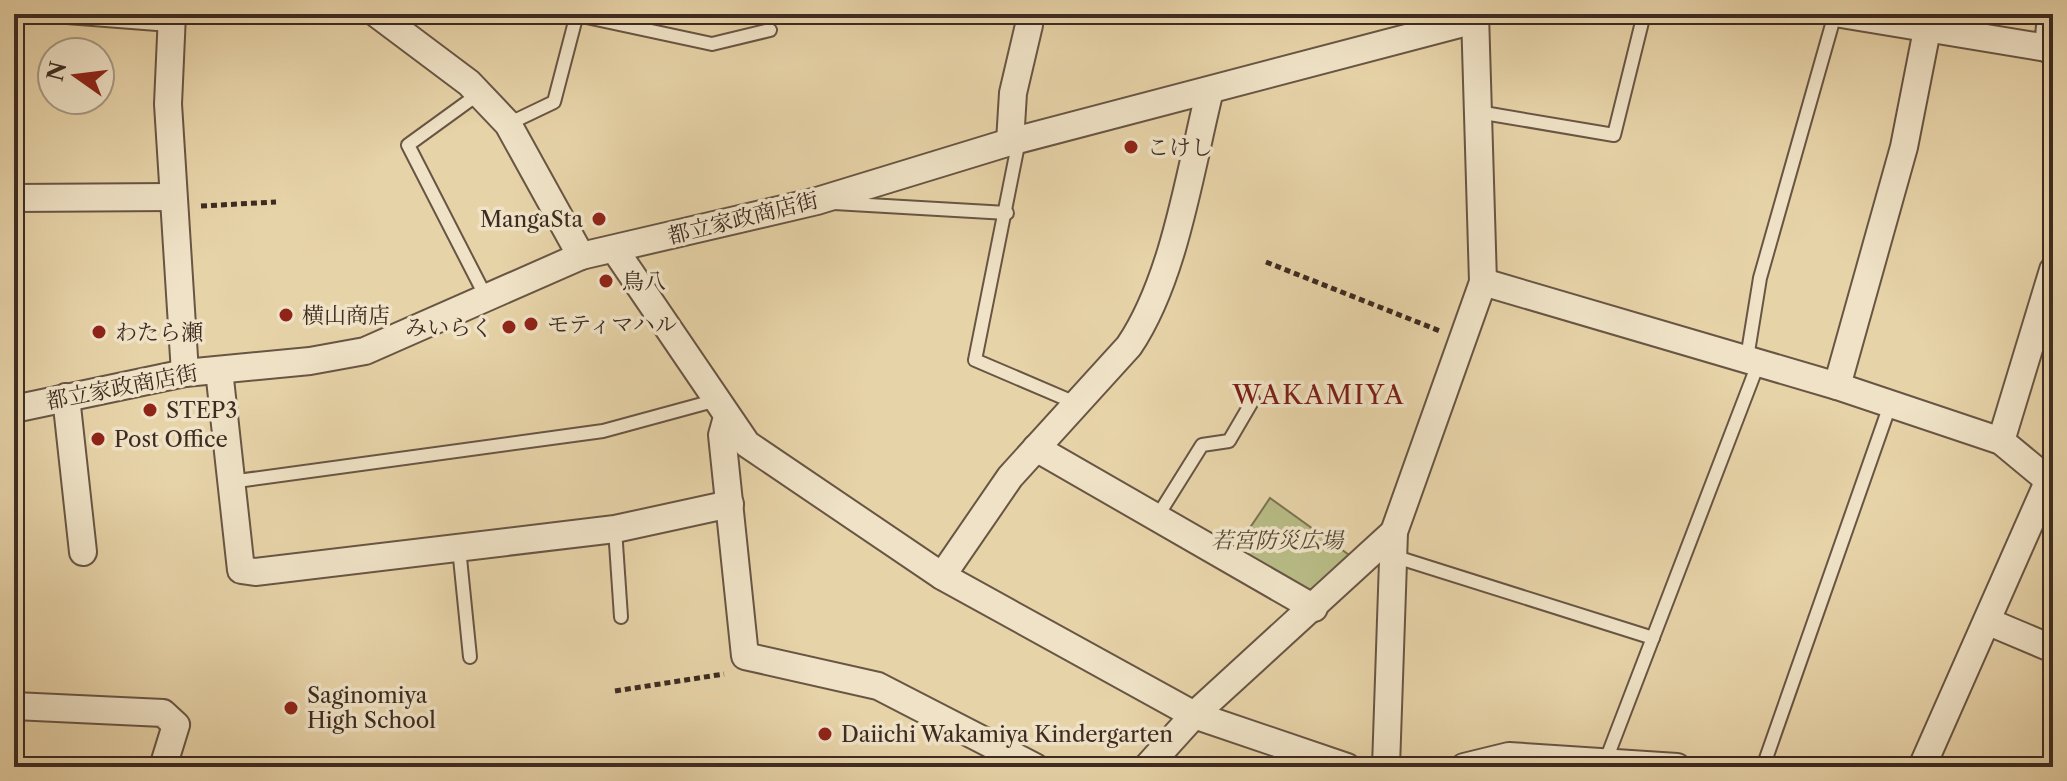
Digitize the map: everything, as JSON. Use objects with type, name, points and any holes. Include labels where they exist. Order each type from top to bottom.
[{"type":"street","points":[[377,14],[469,83],[477,95],[508,124],[581,256]]},
{"type":"street","points":[[1014,141],[1013,93],[1029,25],[1028,14]]},
{"type":"street","points":[[1838,14],[2051,49],[2051,14]]},
{"type":"street","points":[[1386,767],[1394,544],[1483,282],[1475,17]]},
{"type":"street","name":"都立家政商店街","points":[[14,409],[185,373],[365,351],[581,256],[817,201],[1014,141],[1475,17]]},
{"type":"street","points":[[171,20],[168,104],[185,373]]},
{"type":"street","points":[[1837,386],[1904,147],[1927,30]]},
{"type":"street","points":[[942,576],[1010,477],[1078,404],[1145,323],[1171,244],[1210,90]]},
{"type":"street","points":[[14,198],[173,203]]},
{"type":"street","points":[[615,250],[747,444],[942,576],[1194,715],[1347,767]]},
{"type":"street","points":[[2001,441],[2053,270]]},
{"type":"street","points":[[1483,282],[1837,386],[2001,441],[2050,483],[1989,622],[1935,731],[1922,767]]},
{"type":"street","points":[[219,370],[241,570],[255,572],[615,529],[730,504]]},
{"type":"street","points":[[66,397],[83,552]]},
{"type":"street","points":[[722,408],[722,435],[745,656],[878,686],[1035,767]]},
{"type":"street","points":[[1036,448],[1314,608]]},
{"type":"street","points":[[1147,767],[1194,715],[1314,608],[1394,544]]},
{"type":"street","points":[[1989,622],[2053,649]]},
{"type":"street","points":[[14,706],[163,713],[176,725],[163,767]]},
{"type":"street","points":[[1464,767],[1509,756],[1677,767]]},
{"type":"lane","points":[[28,14],[171,20]]},
{"type":"lane","points":[[508,124],[554,102],[577,14],[712,44],[770,30]]},
{"type":"lane","points":[[1478,112],[1614,135],[1644,14]]},
{"type":"lane","points":[[1606,760],[1752,361],[1760,278],[1838,14]]},
{"type":"lane","points":[[477,95],[408,145],[486,297]]},
{"type":"lane","points":[[1014,141],[1007,213],[1001,223],[975,360],[1078,404]]},
{"type":"lane","points":[[817,201],[1007,213]]},
{"type":"lane","points":[[1157,517],[1202,445],[1229,441],[1253,400]]},
{"type":"lane","points":[[1763,767],[1890,405]]},
{"type":"lane","points":[[230,482],[603,431],[722,408]]},
{"type":"lane","points":[[615,529],[621,617]]},
{"type":"lane","points":[[1394,544],[1653,638]]},
{"type":"lane","points":[[459,548],[470,657]]},
{"type":"path","points":[[173,203],[276,202]]},
{"type":"path","points":[[1266,262],[1462,340]]},
{"type":"path","points":[[615,691],[741,671],[749,657]]},
{"type":"green space","name":"若宮防災広場","points":[[1270,498],[1352,557],[1310,592],[1235,550]]},
{"type":"place","name":"こけし","points":[[1131,147]]},
{"type":"place","name":"MangaSta","points":[[599,219]]},
{"type":"place","name":"鳥八","points":[[606,281]]},
{"type":"place","name":"横山商店","points":[[286,315]]},
{"type":"place","name":"モティマハル","points":[[531,324]]},
{"type":"place","name":"みいらく","points":[[509,327]]},
{"type":"place","name":"わたら瀬","points":[[99,332]]},
{"type":"place","name":"STEP3","points":[[150,410]]},
{"type":"place","name":"Post Office","points":[[98,439]]},
{"type":"place","name":"Saginomiya High School","points":[[291,708]]},
{"type":"place","name":"Daiichi Wakamiya Kindergarten","points":[[825,734]]},
{"type":"district","name":"WAKAMIYA","points":[[1319,395]]}]
